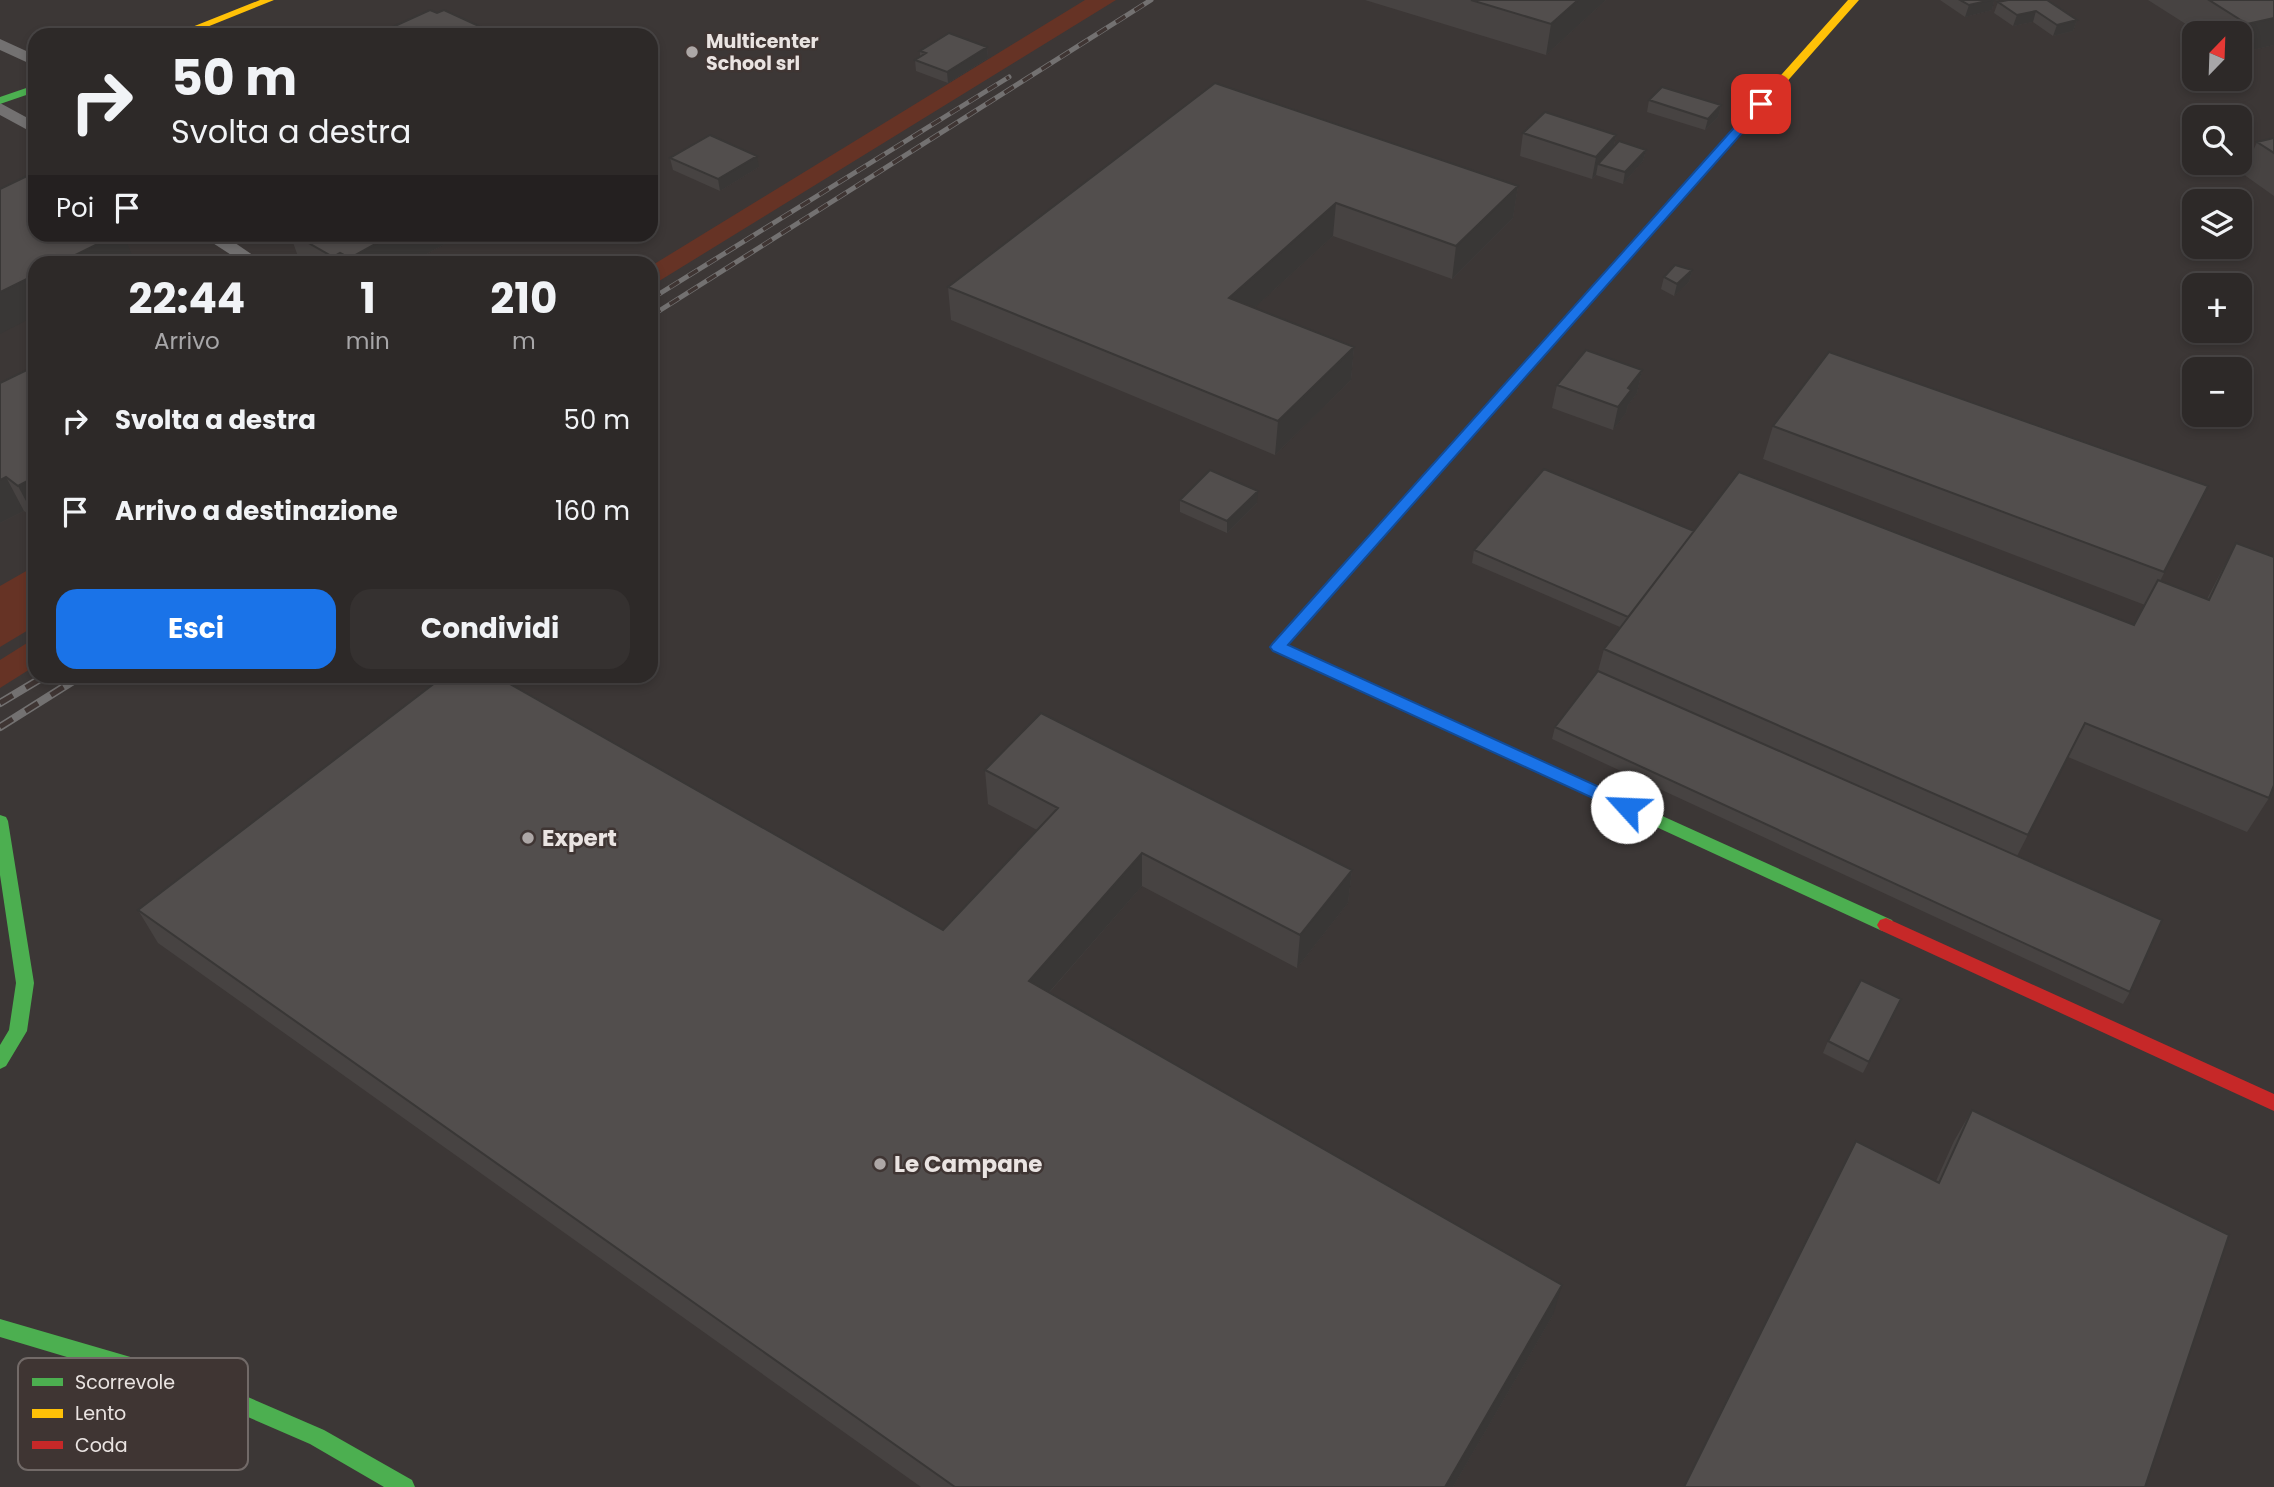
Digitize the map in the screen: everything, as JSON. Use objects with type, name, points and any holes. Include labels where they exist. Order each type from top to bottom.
[{"type":"street","points":[[196,28],[270,0]]},
{"type":"street","points":[[1854,0],[1278,647],[2274,1103]]},
{"type":"street","points":[[0,101],[28,91]]},
{"type":"street","points":[[0,821],[25,983],[18,1031],[0,1061]]},
{"type":"street","points":[[0,1328],[101,1358]]},
{"type":"street","points":[[248,1407],[317,1437],[404,1487]]},
{"type":"lane","points":[[0,44],[28,58]]},
{"type":"lane","points":[[0,108],[28,125]]},
{"type":"lane","points":[[221,242],[244,256]]},
{"type":"shaded area","points":[[1085,0],[1116,0],[658,282],[658,262]]},
{"type":"shaded area","points":[[28,570],[28,630],[0,647],[0,586]]},
{"type":"shaded area","points":[[28,642],[28,670],[0,688],[0,660]]},
{"type":"building","points":[[1471,0],[1578,0],[1551,24]]},
{"type":"building","points":[[1960,0],[1991,0],[1969,5]]},
{"type":"building","points":[[2047,0],[2077,20],[2057,25],[2036,11],[2017,15],[1998,2]]},
{"type":"building","points":[[2209,0],[2274,0],[2274,18],[2252,23],[2242,21]]},
{"type":"building","points":[[430,10],[437,13],[444,10],[481,27],[479,28],[390,28]]},
{"type":"building","points":[[949,33],[987,47],[947,72],[915,60],[926,53],[920,51]]},
{"type":"building","points":[[1215,83],[1518,186],[1456,246],[1336,203],[1229,298],[1354,347],[1278,421],[948,287]]},
{"type":"building","points":[[1662,87],[1721,105],[1708,119],[1649,100]]},
{"type":"building","points":[[1545,112],[1616,135],[1596,157],[1523,133]]},
{"type":"building","points":[[710,135],[757,156],[718,179],[670,158]]},
{"type":"building","points":[[2274,138],[2274,153],[2257,142]]},
{"type":"building","points":[[1619,141],[1646,150],[1625,172],[1598,164]]},
{"type":"building","points":[[28,177],[28,242],[102,242],[73,256],[28,256],[28,278],[0,292],[0,189]]},
{"type":"building","points":[[307,242],[379,242],[354,256],[340,253],[331,256]]},
{"type":"building","points":[[1675,265],[1692,270],[1677,284],[1664,277]]},
{"type":"building","points":[[1586,350],[1642,370],[1618,407],[1557,385]]},
{"type":"building","points":[[1829,352],[2208,486],[2164,572],[1773,426]]},
{"type":"building","points":[[28,369],[28,481],[18,486],[6,477],[0,480],[0,383]]},
{"type":"building","points":[[1544,469],[1694,531],[1628,617],[1474,550]]},
{"type":"building","points":[[1210,470],[1258,491],[1227,521],[1180,500]]},
{"type":"building","points":[[1739,472],[2134,625],[2158,580],[2209,600],[2236,543],[2274,557],[2274,785],[2269,798],[2085,723],[2028,835],[1604,649]]},
{"type":"building","points":[[1598,671],[2162,920],[2130,992],[1555,727]]},
{"type":"building","name":"Le Campane","points":[[435,683],[508,683],[943,930],[1058,808],[985,770],[1041,713],[1352,870],[1300,935],[1142,853],[1029,981],[1562,1285],[1445,1487],[955,1487],[138,910]]},
{"type":"building","points":[[1861,980],[1901,999],[1869,1062],[1828,1041]]},
{"type":"building","points":[[1972,1110],[2229,1235],[2145,1487],[1684,1487],[1856,1141],[1939,1183]]},
{"type":"railway","points":[[658,312],[1151,0]]},
{"type":"railway","points":[[658,295],[1009,77]]},
{"type":"railway","points":[[0,703],[33,683]]},
{"type":"railway","points":[[0,727],[70,683]]},
{"type":"traffic: fast","points":[[0,101],[28,91]]},
{"type":"traffic: fast","points":[[1362,685],[1886,925]]},
{"type":"traffic: fast","points":[[0,821],[25,983],[18,1031],[0,1061]]},
{"type":"traffic: fast","points":[[0,1328],[101,1358]]},
{"type":"traffic: fast","points":[[248,1407],[317,1437],[404,1487]]},
{"type":"traffic: slow","points":[[195,28],[269,0]]},
{"type":"traffic: slow","points":[[1573,316],[1854,0]]},
{"type":"traffic: slow","points":[[1362,685],[1278,647],[1398,512]]},
{"type":"traffic: jam","points":[[1398,512],[1573,316]]},
{"type":"traffic: jam","points":[[1886,925],[2274,1103]]},
{"type":"place","name":"Multicenter School srl","points":[[692,52]]},
{"type":"place","name":"Expert","points":[[528,838]]},
{"type":"place","name":"Le Campane","points":[[880,1164]]},
{"type":"route","points":[[1627,807],[1278,647],[1761,104]]}]
